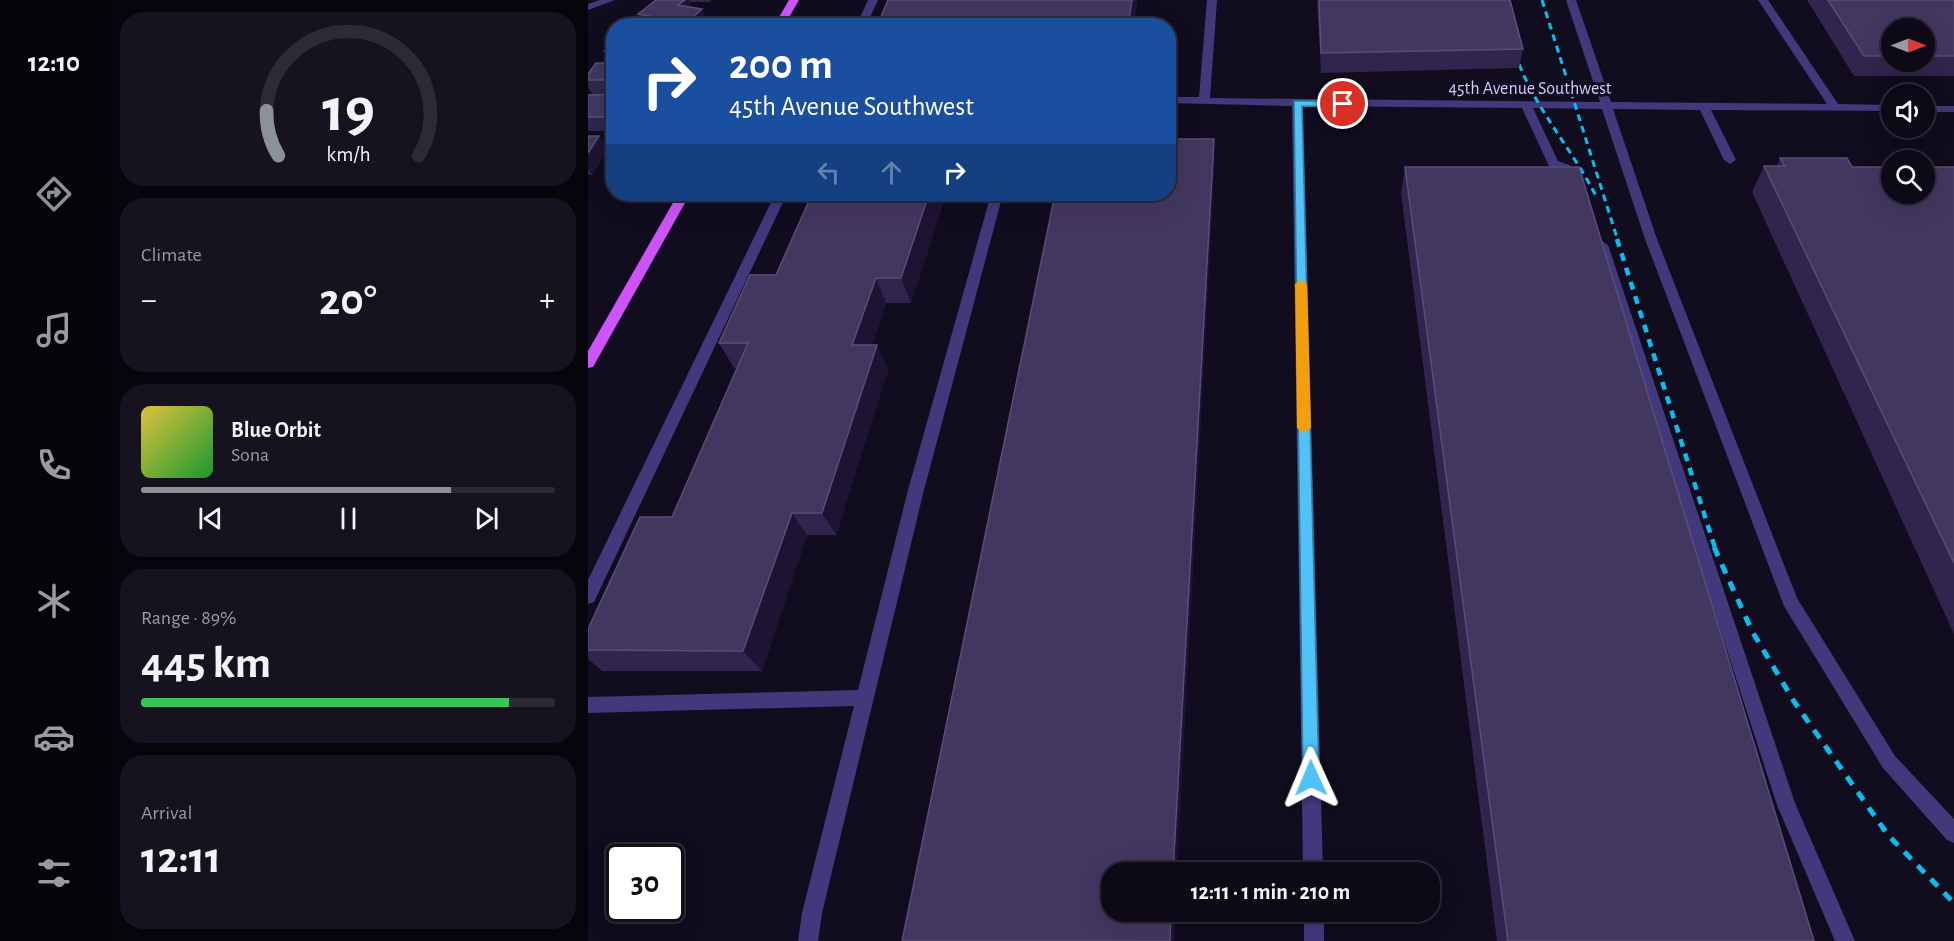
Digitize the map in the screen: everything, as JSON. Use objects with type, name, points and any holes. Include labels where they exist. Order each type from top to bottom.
[{"type":"main road","points":[[784,18],[794,0]]},
{"type":"main road","points":[[588,363],[680,201]]},
{"type":"street","points":[[588,7],[610,0]]},
{"type":"street","points":[[865,18],[873,0]]},
{"type":"street","points":[[1204,101],[1212,0]]},
{"type":"street","points":[[1571,0],[1651,239],[1790,601],[1889,762],[1954,833]]},
{"type":"street","points":[[1763,0],[1835,108]]},
{"type":"street","name":"45th Avenue Southwest","points":[[1176,100],[1297,104],[1881,108]]},
{"type":"street","points":[[1297,104],[1313,862]]},
{"type":"street","points":[[1526,105],[1553,163],[1576,176],[1584,188]]},
{"type":"street","points":[[1704,107],[1730,160]]},
{"type":"street","points":[[1935,109],[1954,109]]},
{"type":"street","points":[[588,597],[778,201]]},
{"type":"street","points":[[808,941],[812,913],[916,490],[995,201]]},
{"type":"street","points":[[1597,228],[1786,805],[1845,941]]},
{"type":"street","points":[[588,705],[865,698]]},
{"type":"street","points":[[1314,922],[1314,941]]},
{"type":"building","points":[[656,0],[685,0],[678,5],[702,9],[692,18],[660,18],[638,14]]},
{"type":"building","points":[[888,0],[1132,0],[1129,18],[880,18]]},
{"type":"building","points":[[1319,0],[1510,0],[1523,49],[1321,53]]},
{"type":"building","points":[[1828,0],[1954,0],[1954,56],[1935,56],[1935,18],[1881,18],[1881,56],[1864,56]]},
{"type":"building","points":[[596,63],[606,63],[606,80],[588,80],[588,74]]},
{"type":"building","points":[[606,94],[606,117],[588,117],[588,95]]},
{"type":"building","points":[[588,136],[599,136],[588,153]]},
{"type":"building","points":[[1176,139],[1214,139],[1174,862],[1101,862],[1101,922],[1171,922],[1170,941],[902,941],[1054,201],[1176,201]]},
{"type":"building","points":[[1780,158],[1847,158],[1852,167],[1881,167],[1881,204],[1935,204],[1935,167],[1954,167],[1954,563],[1764,166],[1785,166]]},
{"type":"building","points":[[1405,167],[1579,167],[1814,941],[1508,941]]},
{"type":"building","points":[[809,201],[927,201],[901,278],[876,278],[852,345],[877,345],[822,513],[792,513],[743,651],[588,650],[588,629],[640,517],[672,517],[748,343],[719,343],[750,275],[776,275]]},
{"type":"railway","points":[[1542,0],[1618,241]]},
{"type":"railway","points":[[1515,53],[1542,109],[1597,198]]},
{"type":"railway","points":[[1617,239],[1715,548]]},
{"type":"railway","points":[[1714,547],[1752,631],[1795,703],[1888,835],[1954,903]]},
{"type":"slow traffic","points":[[1301,284],[1304,428]]},
{"type":"route","points":[[1311,778],[1297,104],[1343,104]]}]
